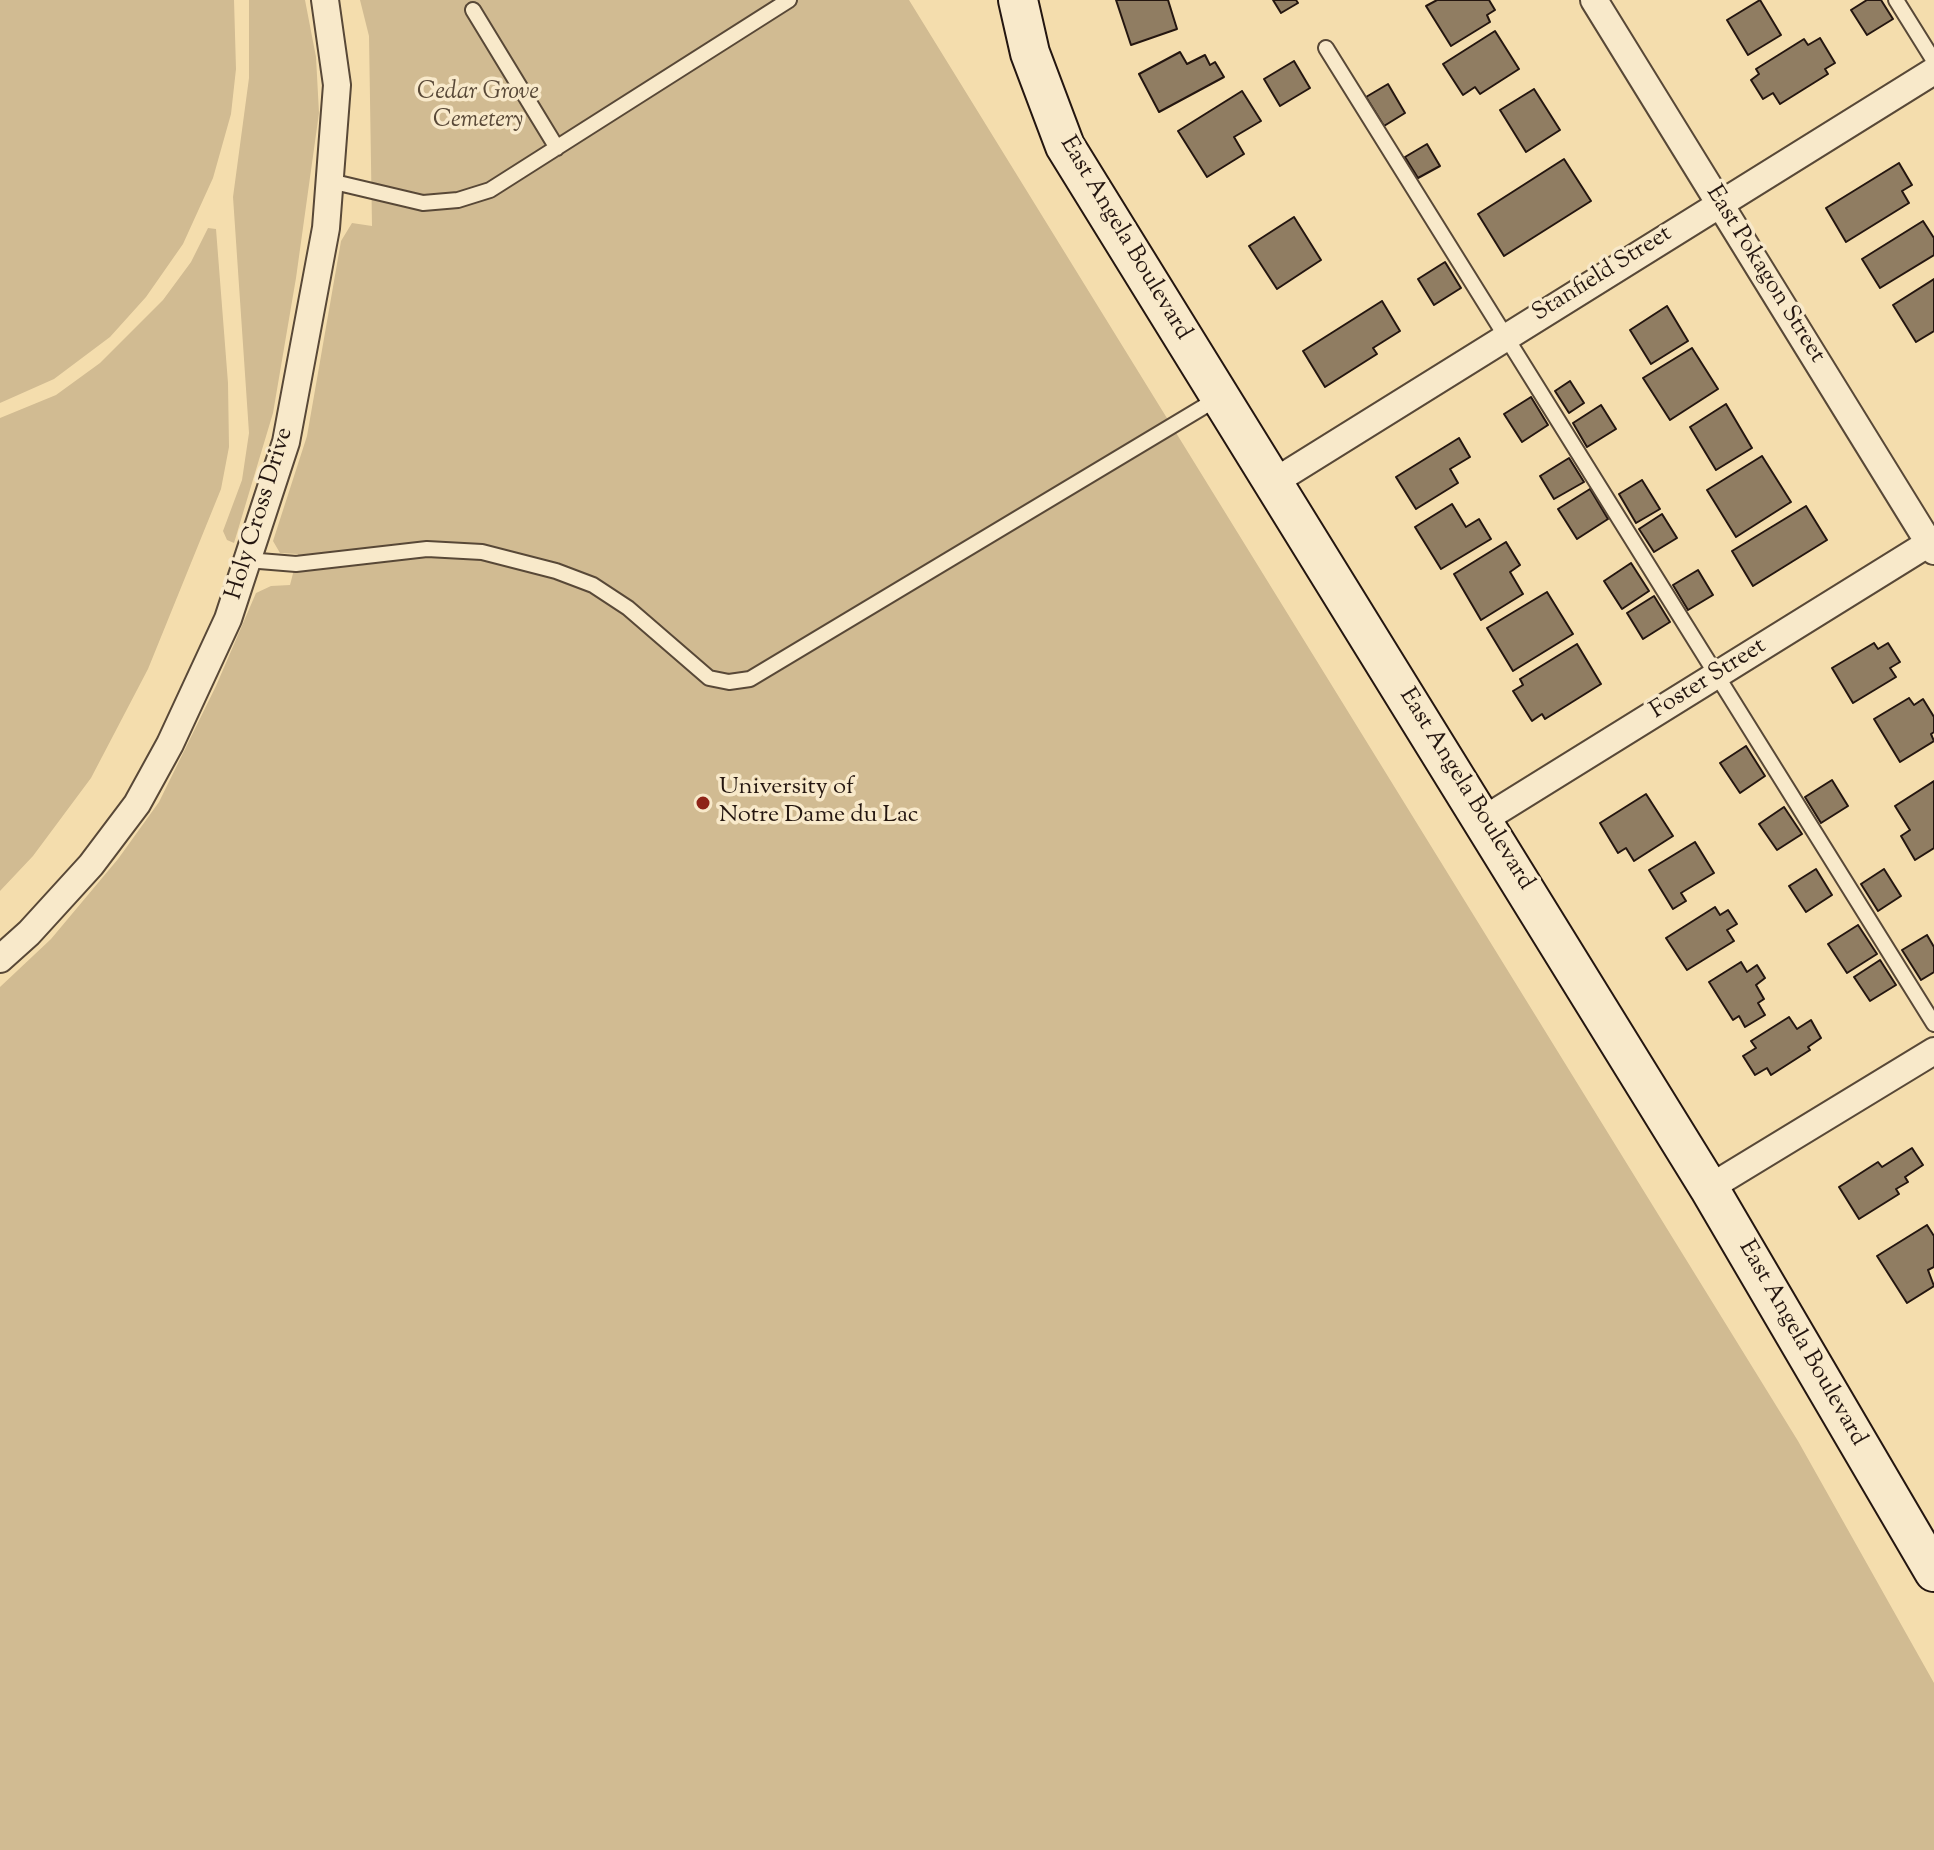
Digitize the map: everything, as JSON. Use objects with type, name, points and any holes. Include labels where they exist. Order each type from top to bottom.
[{"type":"main road","name":"East Angela Boulevard","points":[[1018,0],[1030,53],[1065,146],[1709,1188],[1934,1572]]},
{"type":"street","name":"Holy Cross Drive","points":[[0,959],[29,933],[91,865],[137,804],[170,744],[228,619],[286,442],[326,228],[337,85],[325,0]]},
{"type":"street","name":"East Pokagon Street","points":[[1594,0],[1932,545]]},
{"type":"street","name":"Stanfield Street","points":[[1274,482],[1934,71]]},
{"type":"street","name":"Foster Street","points":[[1483,820],[1932,545]]},
{"type":"street","points":[[1709,1188],[1934,1051]]},
{"type":"lane","points":[[330,181],[423,203],[458,200],[490,190],[789,0]]},
{"type":"lane","points":[[1896,0],[1934,61]]},
{"type":"lane","points":[[473,10],[557,148]]},
{"type":"lane","points":[[1326,48],[1934,1024]]},
{"type":"lane","points":[[247,560],[296,564],[427,549],[482,552],[556,571],[593,585],[628,608],[709,678],[729,682],[750,679],[1220,397]]},
{"type":"green space","points":[[0,0],[234,0],[236,69],[231,114],[213,178],[183,244],[146,297],[110,337],[54,379],[0,403]]},
{"type":"green space","points":[[249,0],[305,0],[316,57],[319,113],[273,413],[234,543],[227,540],[223,531],[242,480],[249,433],[233,197],[249,78]]},
{"type":"green space","name":"University of Notre Dame du Lac","points":[[360,0],[909,0],[1798,1441],[1934,1683],[1934,1850],[0,1850],[0,987],[51,939],[118,859],[159,802],[216,686],[256,593],[271,586],[290,585],[298,554],[280,553],[273,541],[307,436],[341,241],[352,223],[372,226],[369,36]]},
{"type":"green space","points":[[208,228],[216,229],[228,383],[229,447],[221,489],[148,669],[91,778],[33,856],[0,891],[0,418],[56,395],[100,363],[163,300],[191,262]]},
{"type":"building","points":[[1116,0],[1168,0],[1177,29],[1131,45]]},
{"type":"building","points":[[1273,0],[1296,0],[1298,3],[1281,13]]},
{"type":"building","points":[[1437,0],[1489,0],[1495,10],[1487,15],[1490,22],[1451,46],[1426,6]]},
{"type":"building","points":[[1760,0],[1781,35],[1748,55],[1727,20]]},
{"type":"building","points":[[1867,0],[1881,0],[1893,19],[1867,35],[1851,10]]},
{"type":"building","points":[[1495,31],[1519,69],[1480,94],[1475,87],[1463,95],[1443,64]]},
{"type":"building","points":[[1820,38],[1835,63],[1825,69],[1828,74],[1780,104],[1773,93],[1763,99],[1751,80],[1759,74],[1756,69],[1804,39],[1808,45]]},
{"type":"building","points":[[1180,52],[1187,64],[1205,55],[1210,65],[1215,62],[1224,77],[1159,112],[1139,74]]},
{"type":"building","points":[[1294,61],[1310,88],[1280,106],[1264,79]]},
{"type":"building","points":[[1388,84],[1405,113],[1384,126],[1366,97]]},
{"type":"building","points":[[1534,89],[1560,130],[1526,152],[1500,110]]},
{"type":"building","points":[[1242,91],[1261,121],[1234,137],[1244,154],[1207,177],[1178,131]]},
{"type":"building","points":[[1427,144],[1440,166],[1418,178],[1405,157]]},
{"type":"building","points":[[1564,159],[1591,201],[1504,256],[1478,214]]},
{"type":"building","points":[[1899,163],[1912,185],[1902,191],[1909,203],[1846,242],[1826,208]]},
{"type":"building","points":[[1294,217],[1321,260],[1277,289],[1249,246]]},
{"type":"building","points":[[1923,221],[1934,238],[1934,255],[1880,288],[1862,259]]},
{"type":"building","points":[[1445,262],[1461,288],[1434,305],[1418,279]]},
{"type":"building","points":[[1934,279],[1934,331],[1916,342],[1893,305]]},
{"type":"building","points":[[1382,301],[1400,331],[1373,348],[1377,354],[1325,387],[1303,351]]},
{"type":"building","points":[[1667,306],[1688,341],[1651,364],[1630,330]]},
{"type":"building","points":[[1692,348],[1718,389],[1670,420],[1643,378]]},
{"type":"building","points":[[1570,381],[1584,403],[1569,413],[1555,391]]},
{"type":"building","points":[[1531,397],[1548,425],[1522,442],[1504,414]]},
{"type":"building","points":[[1726,404],[1752,448],[1716,470],[1690,427]]},
{"type":"building","points":[[1601,405],[1616,429],[1587,447],[1573,423]]},
{"type":"building","points":[[1459,438],[1470,457],[1450,469],[1458,483],[1416,509],[1396,477]]},
{"type":"building","points":[[1762,456],[1791,502],[1736,537],[1707,490]]},
{"type":"building","points":[[1569,458],[1584,482],[1554,499],[1540,476]]},
{"type":"building","points":[[1642,480],[1660,509],[1636,523],[1619,494]]},
{"type":"building","points":[[1590,489],[1608,519],[1577,539],[1558,509]]},
{"type":"building","points":[[1452,504],[1466,527],[1479,519],[1491,539],[1441,569],[1415,527]]},
{"type":"building","points":[[1806,506],[1827,540],[1753,586],[1732,551]]},
{"type":"building","points":[[1662,514],[1677,538],[1654,552],[1639,529]]},
{"type":"building","points":[[1506,542],[1520,565],[1510,572],[1523,594],[1481,620],[1454,574]]},
{"type":"building","points":[[1631,563],[1649,591],[1622,609],[1604,581]]},
{"type":"building","points":[[1698,570],[1713,595],[1688,610],[1673,585]]},
{"type":"building","points":[[1547,592],[1573,634],[1513,671],[1487,628]]},
{"type":"building","points":[[1654,596],[1670,622],[1643,639],[1627,613]]},
{"type":"building","points":[[1874,643],[1878,649],[1888,643],[1900,662],[1890,668],[1896,677],[1853,703],[1832,668]]},
{"type":"building","points":[[1577,644],[1601,684],[1545,719],[1542,714],[1532,721],[1513,691],[1523,685],[1520,679]]},
{"type":"building","points":[[1909,698],[1914,705],[1923,699],[1934,717],[1934,732],[1931,734],[1934,741],[1900,762],[1874,719]]},
{"type":"building","points":[[1746,746],[1765,776],[1740,793],[1720,763]]},
{"type":"building","points":[[1832,780],[1848,806],[1821,823],[1805,797]]},
{"type":"building","points":[[1934,781],[1934,848],[1915,860],[1901,836],[1910,830],[1895,806]]},
{"type":"building","points":[[1646,794],[1673,836],[1634,861],[1626,848],[1618,853],[1600,823]]},
{"type":"building","points":[[1784,807],[1802,834],[1777,850],[1759,824]]},
{"type":"building","points":[[1695,842],[1714,873],[1681,893],[1686,901],[1673,909],[1649,870]]},
{"type":"building","points":[[1816,869],[1832,895],[1806,912],[1789,886]]},
{"type":"building","points":[[1884,869],[1901,896],[1878,911],[1861,884]]},
{"type":"building","points":[[1715,907],[1720,915],[1728,910],[1737,924],[1727,930],[1734,941],[1687,970],[1666,938]]},
{"type":"building","points":[[1858,925],[1877,954],[1847,973],[1828,944]]},
{"type":"building","points":[[1927,935],[1934,947],[1934,972],[1921,980],[1902,950]]},
{"type":"building","points":[[1880,960],[1896,985],[1870,1001],[1854,977]]},
{"type":"building","points":[[1741,962],[1747,972],[1757,965],[1765,978],[1756,985],[1764,999],[1758,1003],[1765,1015],[1745,1027],[1739,1016],[1733,1020],[1709,982]]},
{"type":"building","points":[[1789,1017],[1797,1029],[1811,1020],[1821,1038],[1808,1047],[1810,1050],[1771,1075],[1767,1068],[1755,1075],[1743,1056],[1756,1048],[1751,1041]]},
{"type":"building","points":[[1912,1148],[1923,1165],[1905,1177],[1908,1182],[1896,1189],[1899,1194],[1859,1219],[1839,1187],[1878,1162],[1882,1167]]},
{"type":"building","points":[[1927,1225],[1934,1236],[1934,1267],[1928,1270],[1934,1286],[1907,1303],[1877,1256]]},
{"type":"place","name":"University of Notre Dame du Lac","points":[[703,803]]},
{"type":"park label","name":"Cedar Grove Cemetery","points":[[478,108]]}]
